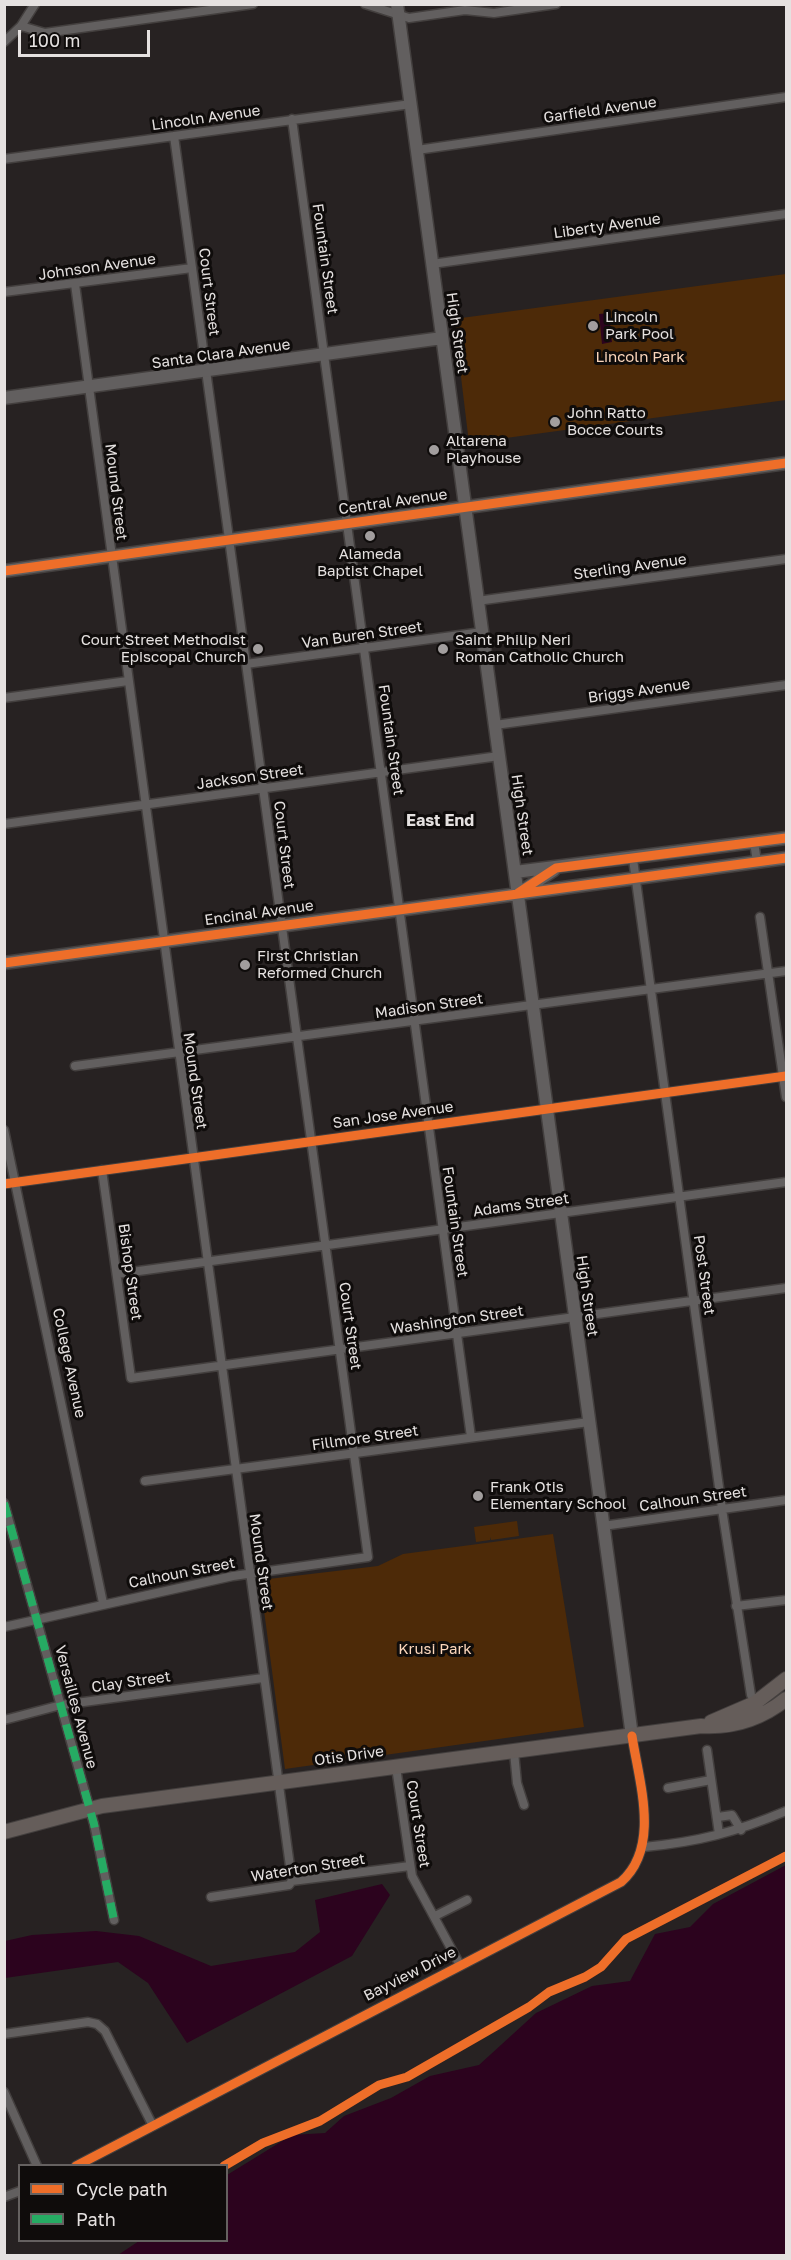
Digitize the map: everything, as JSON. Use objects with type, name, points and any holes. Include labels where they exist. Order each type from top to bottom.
[{"type":"main road","name":"High Street","points":[[398,10],[632,1736]]},
{"type":"main road","name":"Santa Clara Avenue","points":[[4,398],[442,338]]},
{"type":"main road","name":"Central Avenue","points":[[4,571],[786,463]]},
{"type":"main road","name":"Encinal Avenue","points":[[514,872],[633,859],[786,838]]},
{"type":"main road","name":"Encinal Avenue","points":[[4,963],[786,858]]},
{"type":"main road","name":"Encinal Avenue","points":[[518,893],[556,868]]},
{"type":"main road","name":"Otis Drive","points":[[701,1726],[755,1703],[786,1678]]},
{"type":"main road","name":"Otis Drive","points":[[4,1832],[90,1809],[701,1726],[717,1727],[747,1721],[786,1699]]},
{"type":"street","points":[[4,42],[21,26],[35,4]]},
{"type":"street","points":[[21,26],[45,33],[253,4]]},
{"type":"street","points":[[365,4],[398,10],[411,18],[465,10],[494,13],[556,4]]},
{"type":"street","points":[[465,10],[479,4]]},
{"type":"street","name":"Garfield Avenue","points":[[417,150],[786,98]]},
{"type":"street","name":"Lincoln Avenue","points":[[4,159],[411,104]]},
{"type":"street","name":"Fountain Street","points":[[292,119],[471,1437]]},
{"type":"street","name":"Court Street","points":[[174,136],[368,1557]]},
{"type":"street","name":"Liberty Avenue","points":[[432,264],[786,214]]},
{"type":"street","name":"Johnson Avenue","points":[[4,292],[192,268]]},
{"type":"street","name":"Mound Street","points":[[75,284],[220,1366],[292,1881]]},
{"type":"street","name":"Sterling Avenue","points":[[477,601],[786,559]]},
{"type":"street","name":"Van Buren Street","points":[[246,664],[482,632]]},
{"type":"street","points":[[4,698],[128,681]]},
{"type":"street","name":"Briggs Avenue","points":[[495,725],[786,685]]},
{"type":"street","name":"Jackson Street","points":[[4,824],[499,756]]},
{"type":"street","points":[[754,842],[757,862]]},
{"type":"street","name":"Post Street","points":[[633,859],[722,1509],[751,1695]]},
{"type":"street","points":[[760,917],[785,1076],[786,1096]]},
{"type":"street","name":"Madison Street","points":[[75,1066],[415,1022],[786,970]]},
{"type":"street","name":"San Jose Avenue","points":[[4,1184],[785,1076]]},
{"type":"street","name":"College Avenue","points":[[4,1130],[103,1603]]},
{"type":"street","name":"Bishop Street","points":[[102,1170],[131,1378]]},
{"type":"street","name":"Adams Street","points":[[117,1274],[786,1182]]},
{"type":"street","name":"Washington Street","points":[[131,1378],[786,1288]]},
{"type":"street","name":"Fillmore Street","points":[[145,1481],[589,1422]]},
{"type":"street","name":"Calhoun Street","points":[[603,1526],[786,1500]]},
{"type":"street","name":"Versailles Avenue","points":[[4,1503],[90,1809],[114,1920]]},
{"type":"street","name":"Calhoun Street","points":[[4,1627],[103,1603],[249,1574],[368,1557]]},
{"type":"street","points":[[736,1606],[786,1600]]},
{"type":"street","name":"Clay Street","points":[[4,1720],[61,1705],[263,1678]]},
{"type":"street","name":"Bayview Drive","points":[[80,2164],[621,1882],[632,1872],[644,1847],[644,1824],[632,1736]]},
{"type":"street","points":[[707,1750],[719,1834]]},
{"type":"street","points":[[514,1752],[517,1783],[524,1805]]},
{"type":"street","name":"Court Street","points":[[396,1767],[410,1866],[416,1886],[435,1916],[460,1965]]},
{"type":"street","points":[[668,1788],[711,1780]]},
{"type":"street","points":[[644,1847],[693,1842],[741,1830],[786,1811]]},
{"type":"street","points":[[718,1817],[732,1815],[741,1830]]},
{"type":"street","name":"Waterton Street","points":[[211,1897],[289,1885],[292,1881],[410,1866]]},
{"type":"street","points":[[435,1916],[467,1900]]},
{"type":"street","points":[[4,2034],[88,2022],[97,2024],[105,2031],[153,2126]]},
{"type":"street","points":[[4,2092],[36,2164]]},
{"type":"green space","name":"Lincoln Park","points":[[786,274],[786,400],[469,443],[454,319]]},
{"type":"green space","points":[[517,1521],[519,1536],[491,1540],[490,1537],[490,1540],[476,1542],[474,1527]]},
{"type":"green space","name":"Krusi Park","points":[[553,1534],[584,1727],[285,1769],[260,1580],[378,1566],[403,1554]]},
{"type":"shaded area","points":[[609,313],[612,342],[602,344],[599,314]]},
{"type":"shaded area","points":[[786,1865],[786,2255],[118,2255],[138,2242],[228,2242],[228,2174],[292,2135],[325,2133],[344,2116],[391,2098],[430,2076],[479,2065],[536,2013],[592,1986],[630,1981],[655,1934],[690,1927],[713,1904]]},
{"type":"shaded area","points":[[382,1884],[390,1895],[352,1956],[187,2043],[148,1983],[118,1962],[5,1978],[5,1941],[32,1935],[96,1931],[139,1936],[211,1966],[295,1952],[320,1932],[315,1900]]},
{"type":"marked path","points":[[4,1503],[94,1824],[114,1920]]},
{"type":"cycle path","points":[[4,571],[786,463]]},
{"type":"cycle path","points":[[518,893],[556,868],[786,838]]},
{"type":"cycle path","points":[[4,963],[786,858]]},
{"type":"cycle path","points":[[4,1184],[786,1076]]},
{"type":"cycle path","points":[[80,2164],[621,1882],[633,1868],[641,1851],[644,1833],[642,1793],[632,1736]]},
{"type":"cycle path","points":[[227,2164],[263,2143],[320,2121],[379,2085],[407,2077],[529,2007],[549,1992],[585,1977],[601,1967],[626,1939],[786,1856]]},
{"type":"place","name":"Lincoln Park Pool","points":[[593,326]]},
{"type":"place","name":"John Ratto Bocce Courts","points":[[555,422]]},
{"type":"place","name":"Altarena Playhouse","points":[[434,450]]},
{"type":"place","name":"Alameda Baptist Chapel","points":[[370,536]]},
{"type":"place","name":"Court Street Methodist Episcopal Church","points":[[258,649]]},
{"type":"place","name":"Saint Philip Neri Roman Catholic Church","points":[[443,649]]},
{"type":"place","name":"First Christian Reformed Church","points":[[245,965]]},
{"type":"place","name":"Frank Otis Elementary School","points":[[478,1496]]},
{"type":"district","name":"East End","points":[[440,821]]}]
